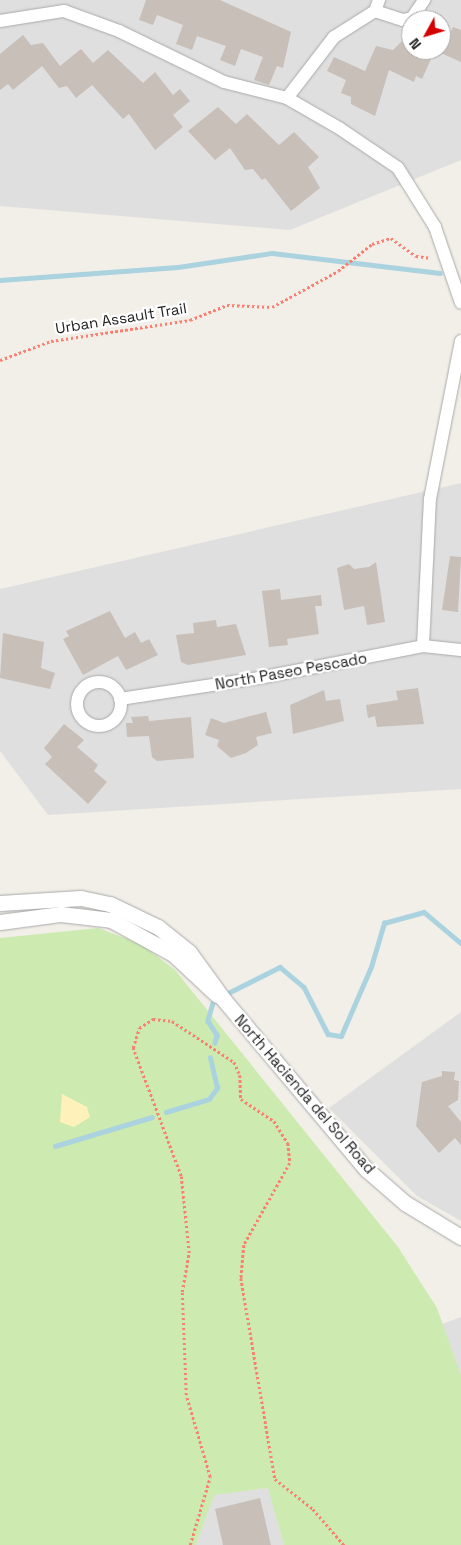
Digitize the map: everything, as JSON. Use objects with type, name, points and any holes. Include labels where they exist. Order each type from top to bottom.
[{"type":"street","points":[[287,98],[334,37],[377,6],[412,18],[424,0]]},
{"type":"street","points":[[0,21],[64,11],[119,31],[224,82],[287,98],[398,168],[435,227],[461,303]]},
{"type":"street","points":[[423,646],[430,499],[461,341]]},
{"type":"street","name":"North Paseo Pescado","points":[[120,699],[423,646],[461,650]]},
{"type":"street","name":"North Hacienda del Sol Road","points":[[0,903],[54,897],[110,904],[158,927],[189,952],[224,1000],[366,1169],[405,1203],[461,1236]]},
{"type":"street","name":"North Hacienda del Sol Road","points":[[0,922],[61,914],[111,920],[154,940],[224,1000]]},
{"type":"path","name":"Urban Assault Trail","points":[[0,360],[51,340],[180,321],[227,305],[272,307],[338,271],[372,244],[391,238],[408,252],[432,258]]},
{"type":"path","points":[[190,1545],[210,1477],[186,1395],[182,1292],[189,1253],[181,1176],[133,1048],[139,1028],[153,1019],[172,1021],[234,1062],[239,1068],[241,1099],[274,1121],[288,1144],[290,1163],[244,1245],[241,1278],[275,1479],[313,1509],[344,1545]]},
{"type":"shaded area","points":[[0,0],[461,0],[461,160],[290,230],[0,206]]},
{"type":"shaded area","points":[[461,483],[461,789],[48,815],[0,751],[0,589]]},
{"type":"shaded area","points":[[461,1012],[461,1221],[417,1196],[329,1108]]},
{"type":"shaded area","points":[[461,1317],[461,1424],[393,1342]]},
{"type":"shaded area","points":[[269,1488],[284,1545],[196,1545],[214,1494]]},
{"type":"green space","points":[[98,928],[141,944],[175,970],[398,1247],[437,1308],[461,1376],[461,1545],[284,1545],[268,1488],[214,1495],[196,1545],[0,1545],[0,938]]},
{"type":"sand","points":[[62,1094],[87,1107],[90,1117],[74,1127],[60,1122]]},
{"type":"building","points":[[146,0],[220,0],[291,32],[283,68],[277,66],[269,85],[254,80],[263,57],[241,49],[235,66],[220,60],[226,46],[197,36],[192,50],[176,44],[183,25],[157,15],[153,25],[139,20]]},
{"type":"building","points":[[453,27],[461,30],[461,62],[451,58],[451,31]]},
{"type":"building","points":[[23,35],[31,45],[43,43],[60,66],[81,49],[93,63],[108,50],[143,83],[155,72],[173,95],[180,89],[190,101],[173,115],[183,127],[155,150],[129,114],[123,119],[92,85],[76,98],[67,86],[59,88],[42,66],[13,90],[8,84],[0,90],[0,54]]},
{"type":"building","points":[[401,42],[401,60],[431,60],[422,79],[416,76],[414,82],[389,70],[375,116],[351,104],[351,97],[341,93],[346,80],[327,71],[334,57],[365,71],[376,46],[393,50]]},
{"type":"building","points":[[218,107],[236,124],[247,114],[279,145],[294,132],[319,157],[308,167],[320,188],[291,211],[265,178],[262,180],[253,169],[245,170],[230,148],[215,160],[188,131]]},
{"type":"building","points":[[450,556],[461,557],[458,612],[442,610]]},
{"type":"building","points":[[376,562],[385,622],[367,625],[364,606],[344,610],[337,568],[349,564],[354,569],[369,567]]},
{"type":"building","points":[[280,589],[281,600],[321,595],[322,606],[315,606],[319,634],[287,639],[288,645],[269,647],[262,591]]},
{"type":"building","points":[[110,611],[125,638],[135,632],[141,643],[149,639],[158,655],[126,670],[118,656],[83,675],[63,639],[69,636],[66,631]]},
{"type":"building","points":[[216,620],[217,627],[236,624],[246,655],[188,665],[181,662],[176,635],[194,633],[193,623]]},
{"type":"building","points":[[3,633],[44,642],[41,668],[55,673],[50,689],[0,678]]},
{"type":"building","points":[[418,688],[424,724],[377,727],[375,716],[368,718],[366,705],[398,700],[396,691]]},
{"type":"building","points":[[324,690],[326,701],[340,699],[344,721],[293,734],[290,705]]},
{"type":"building","points":[[266,712],[272,733],[256,737],[258,745],[246,753],[231,758],[217,746],[219,740],[205,735],[211,718],[224,723]]},
{"type":"building","points":[[148,716],[149,721],[191,717],[194,758],[157,761],[152,757],[149,736],[127,737],[126,723],[133,723],[131,717]]},
{"type":"building","points":[[64,724],[84,740],[77,747],[98,765],[94,771],[107,782],[88,804],[45,764],[52,757],[44,748]]},
{"type":"building","points":[[442,1071],[455,1072],[454,1080],[459,1081],[458,1100],[448,1106],[461,1122],[461,1145],[455,1138],[439,1153],[416,1126],[422,1082],[442,1076]]},
{"type":"building","points":[[260,1498],[271,1545],[223,1545],[215,1509]]},
{"type":"waterway","points":[[0,280],[178,267],[272,253],[440,273]]},
{"type":"waterway","points":[[228,993],[280,967],[304,987],[328,1034],[341,1036],[371,967],[384,923],[424,912],[461,943]]},
{"type":"waterway","points":[[213,1003],[208,1021],[217,1035],[215,1043]]},
{"type":"waterway","points":[[166,1112],[209,1099],[217,1088],[210,1058]]},
{"type":"waterway","points":[[55,1146],[152,1117]]}]
